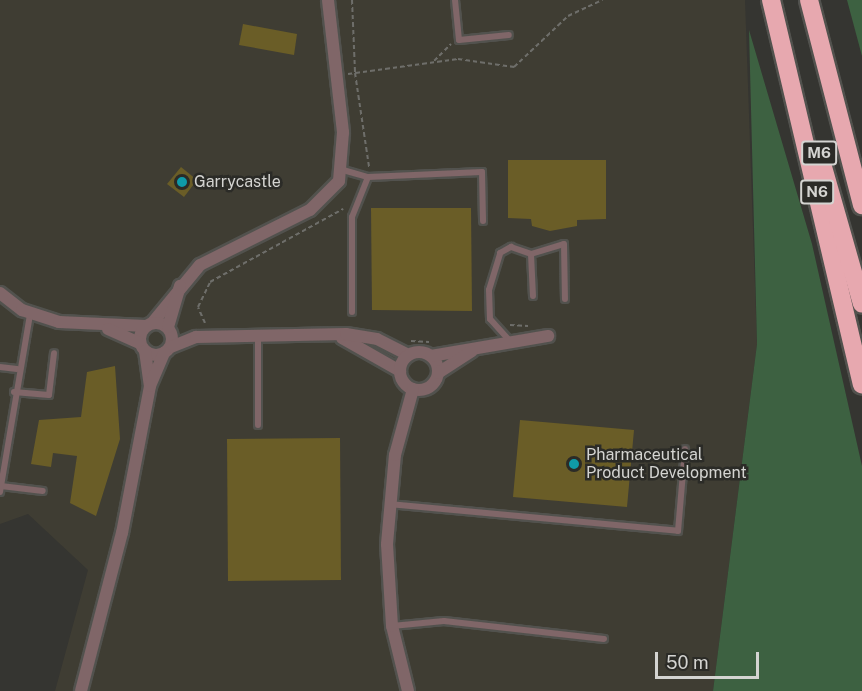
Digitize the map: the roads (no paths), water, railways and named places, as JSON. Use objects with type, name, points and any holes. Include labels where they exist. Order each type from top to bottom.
[{"type":"highway","name":"N6","points":[[771,0],[862,384]]},
{"type":"highway","name":"M6","points":[[782,0],[862,304]]},
{"type":"highway","name":"M6","points":[[809,0],[862,205]]},
{"type":"highway","points":[[818,0],[862,161]]},
{"type":"street","points":[[150,386],[143,347],[149,324],[180,285],[210,257],[317,206],[332,192],[343,170],[337,75],[328,0]]},
{"type":"street","points":[[81,691],[122,533],[150,386],[167,350],[169,328],[180,285]]},
{"type":"street","points":[[0,293],[30,314],[103,327],[149,324],[196,337],[365,336],[408,355],[431,356],[475,349],[509,340],[548,336]]},
{"type":"street","points":[[103,327],[143,347],[167,350],[196,337]]},
{"type":"street","points":[[336,335],[368,348],[400,371],[413,389],[388,504],[392,626],[408,691]]},
{"type":"street","points":[[413,389],[432,385],[438,373],[475,349]]},
{"type":"street","points":[[400,371],[408,355]]},
{"type":"street","points":[[431,356],[438,373]]},
{"type":"lane","points":[[455,0],[459,40],[509,35]]},
{"type":"lane","points":[[343,170],[368,177],[482,172],[483,220]]},
{"type":"lane","points":[[352,312],[352,217],[368,177]]},
{"type":"lane","points":[[509,340],[490,319],[493,266],[511,247],[531,254],[564,244],[565,299]]},
{"type":"lane","points":[[531,254],[533,296]]},
{"type":"lane","points":[[30,314],[14,392],[0,489],[43,491]]},
{"type":"lane","points":[[258,336],[258,425]]},
{"type":"lane","points":[[14,392],[49,395],[54,353]]},
{"type":"lane","points":[[0,367],[18,369]]},
{"type":"lane","points":[[388,504],[678,531],[685,449]]},
{"type":"lane","points":[[392,626],[444,621],[604,639]]},
{"type":"place","name":"Garrycastle","points":[[182,182]]},
{"type":"place","name":"Pharmaceutical Product Development","points":[[574,464]]}]
